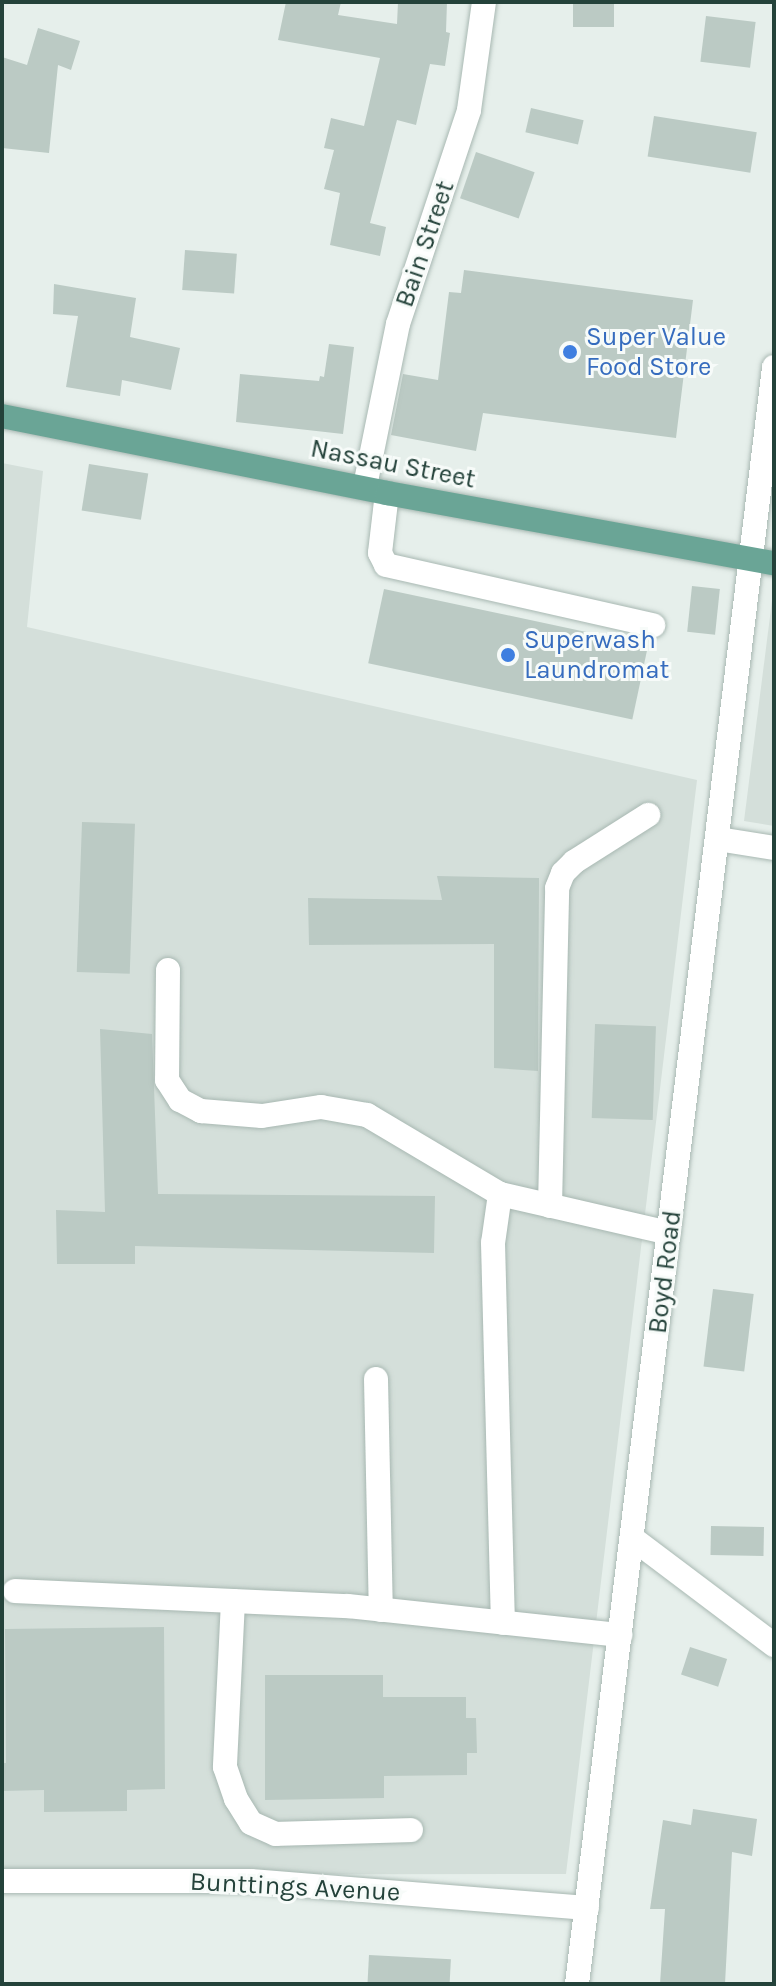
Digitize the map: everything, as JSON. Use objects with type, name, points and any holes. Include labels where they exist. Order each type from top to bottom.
[{"type":"main road","name":"Nassau Street","points":[[2,416],[763,562]]},
{"type":"street","name":"Bain Street","points":[[484,2],[469,110],[398,324],[376,490],[380,553],[386,565],[653,625]]},
{"type":"street","name":"Boyd Road","points":[[577,1984],[718,839],[763,562],[774,367]]},
{"type":"street","points":[[550,1206],[557,888],[574,862],[648,815]]},
{"type":"street","points":[[718,839],[774,848]]},
{"type":"street","points":[[168,970],[167,1080],[180,1100],[201,1111],[262,1116],[321,1107],[367,1115],[500,1194],[669,1233]]},
{"type":"street","points":[[500,1194],[493,1243],[503,1623]]},
{"type":"street","points":[[376,1379],[381,1610]]},
{"type":"street","points":[[632,1538],[774,1645]]},
{"type":"street","points":[[15,1591],[381,1610],[620,1635]]},
{"type":"street","points":[[233,1601],[225,1767],[236,1799],[251,1823],[276,1834],[411,1830]]},
{"type":"street","name":"Bunttings Avenue","points":[[2,1881],[251,1881],[587,1908]]},
{"type":"shaded area","points":[[2,463],[43,471],[27,627],[697,780],[566,1874],[2,1875]]},
{"type":"shaded area","points":[[774,585],[774,826],[744,821]]},
{"type":"building","points":[[286,2],[341,2],[338,15],[397,24],[398,2],[447,2],[446,32],[450,33],[445,66],[430,64],[416,125],[397,120],[370,223],[386,227],[380,256],[330,245],[340,193],[324,189],[334,150],[324,148],[331,118],[364,126],[380,58],[278,40]]},
{"type":"building","points":[[573,2],[614,2],[614,27],[573,27]]},
{"type":"building","points":[[706,16],[756,22],[750,68],[700,62]]},
{"type":"building","points":[[38,28],[80,41],[71,70],[58,65],[49,153],[2,148],[2,57],[27,65]]},
{"type":"building","points":[[531,108],[584,120],[578,145],[525,132]]},
{"type":"building","points":[[654,116],[757,132],[750,173],[648,156]]},
{"type":"building","points":[[476,152],[535,172],[519,219],[460,198]]},
{"type":"building","points":[[185,250],[237,254],[234,294],[182,290]]},
{"type":"building","name":"Super Value Food Store","points":[[464,270],[693,300],[676,438],[483,413],[476,451],[391,435],[403,374],[438,380],[449,292],[461,293]]},
{"type":"building","points":[[54,284],[136,298],[130,337],[180,348],[171,390],[122,380],[120,396],[66,387],[78,316],[53,314]]},
{"type":"building","points":[[329,344],[354,347],[343,434],[236,422],[240,374],[319,381],[320,376],[324,377]]},
{"type":"building","points":[[89,464],[148,473],[141,520],[82,510]]},
{"type":"building","points":[[692,586],[720,589],[715,635],[687,632]]},
{"type":"building","name":"Superwash Laundromat","points":[[384,589],[648,645],[632,719],[368,663]]},
{"type":"building","points":[[82,822],[135,824],[130,974],[77,972]]},
{"type":"building","points":[[437,876],[539,878],[538,1071],[494,1068],[494,944],[309,945],[308,898],[442,900]]},
{"type":"building","points":[[595,1024],[656,1026],[653,1120],[592,1118]]},
{"type":"building","points":[[100,1029],[152,1034],[158,1194],[435,1196],[434,1253],[135,1246],[135,1264],[57,1264],[56,1210],[105,1212]]},
{"type":"building","points":[[713,1289],[754,1294],[744,1371],[703,1366]]},
{"type":"building","points":[[711,1526],[764,1527],[763,1556],[710,1555]]},
{"type":"building","points":[[164,1627],[165,1789],[127,1790],[127,1811],[44,1812],[44,1790],[2,1791],[2,1763],[6,1763],[5,1629]]},
{"type":"building","points":[[690,1647],[727,1659],[718,1687],[681,1675]]},
{"type":"building","points":[[265,1675],[383,1675],[383,1697],[466,1697],[466,1718],[476,1718],[477,1753],[467,1753],[467,1775],[384,1776],[384,1798],[265,1800]]},
{"type":"building","points":[[693,1809],[757,1819],[752,1856],[732,1852],[725,1984],[660,1984],[665,1909],[650,1909],[663,1820],[691,1825]]},
{"type":"building","points":[[369,1955],[451,1959],[450,1984],[367,1984]]},
{"type":"place","name":"Super Value Food Store","points":[[570,352]]},
{"type":"place","name":"Superwash Laundromat","points":[[508,655]]}]
